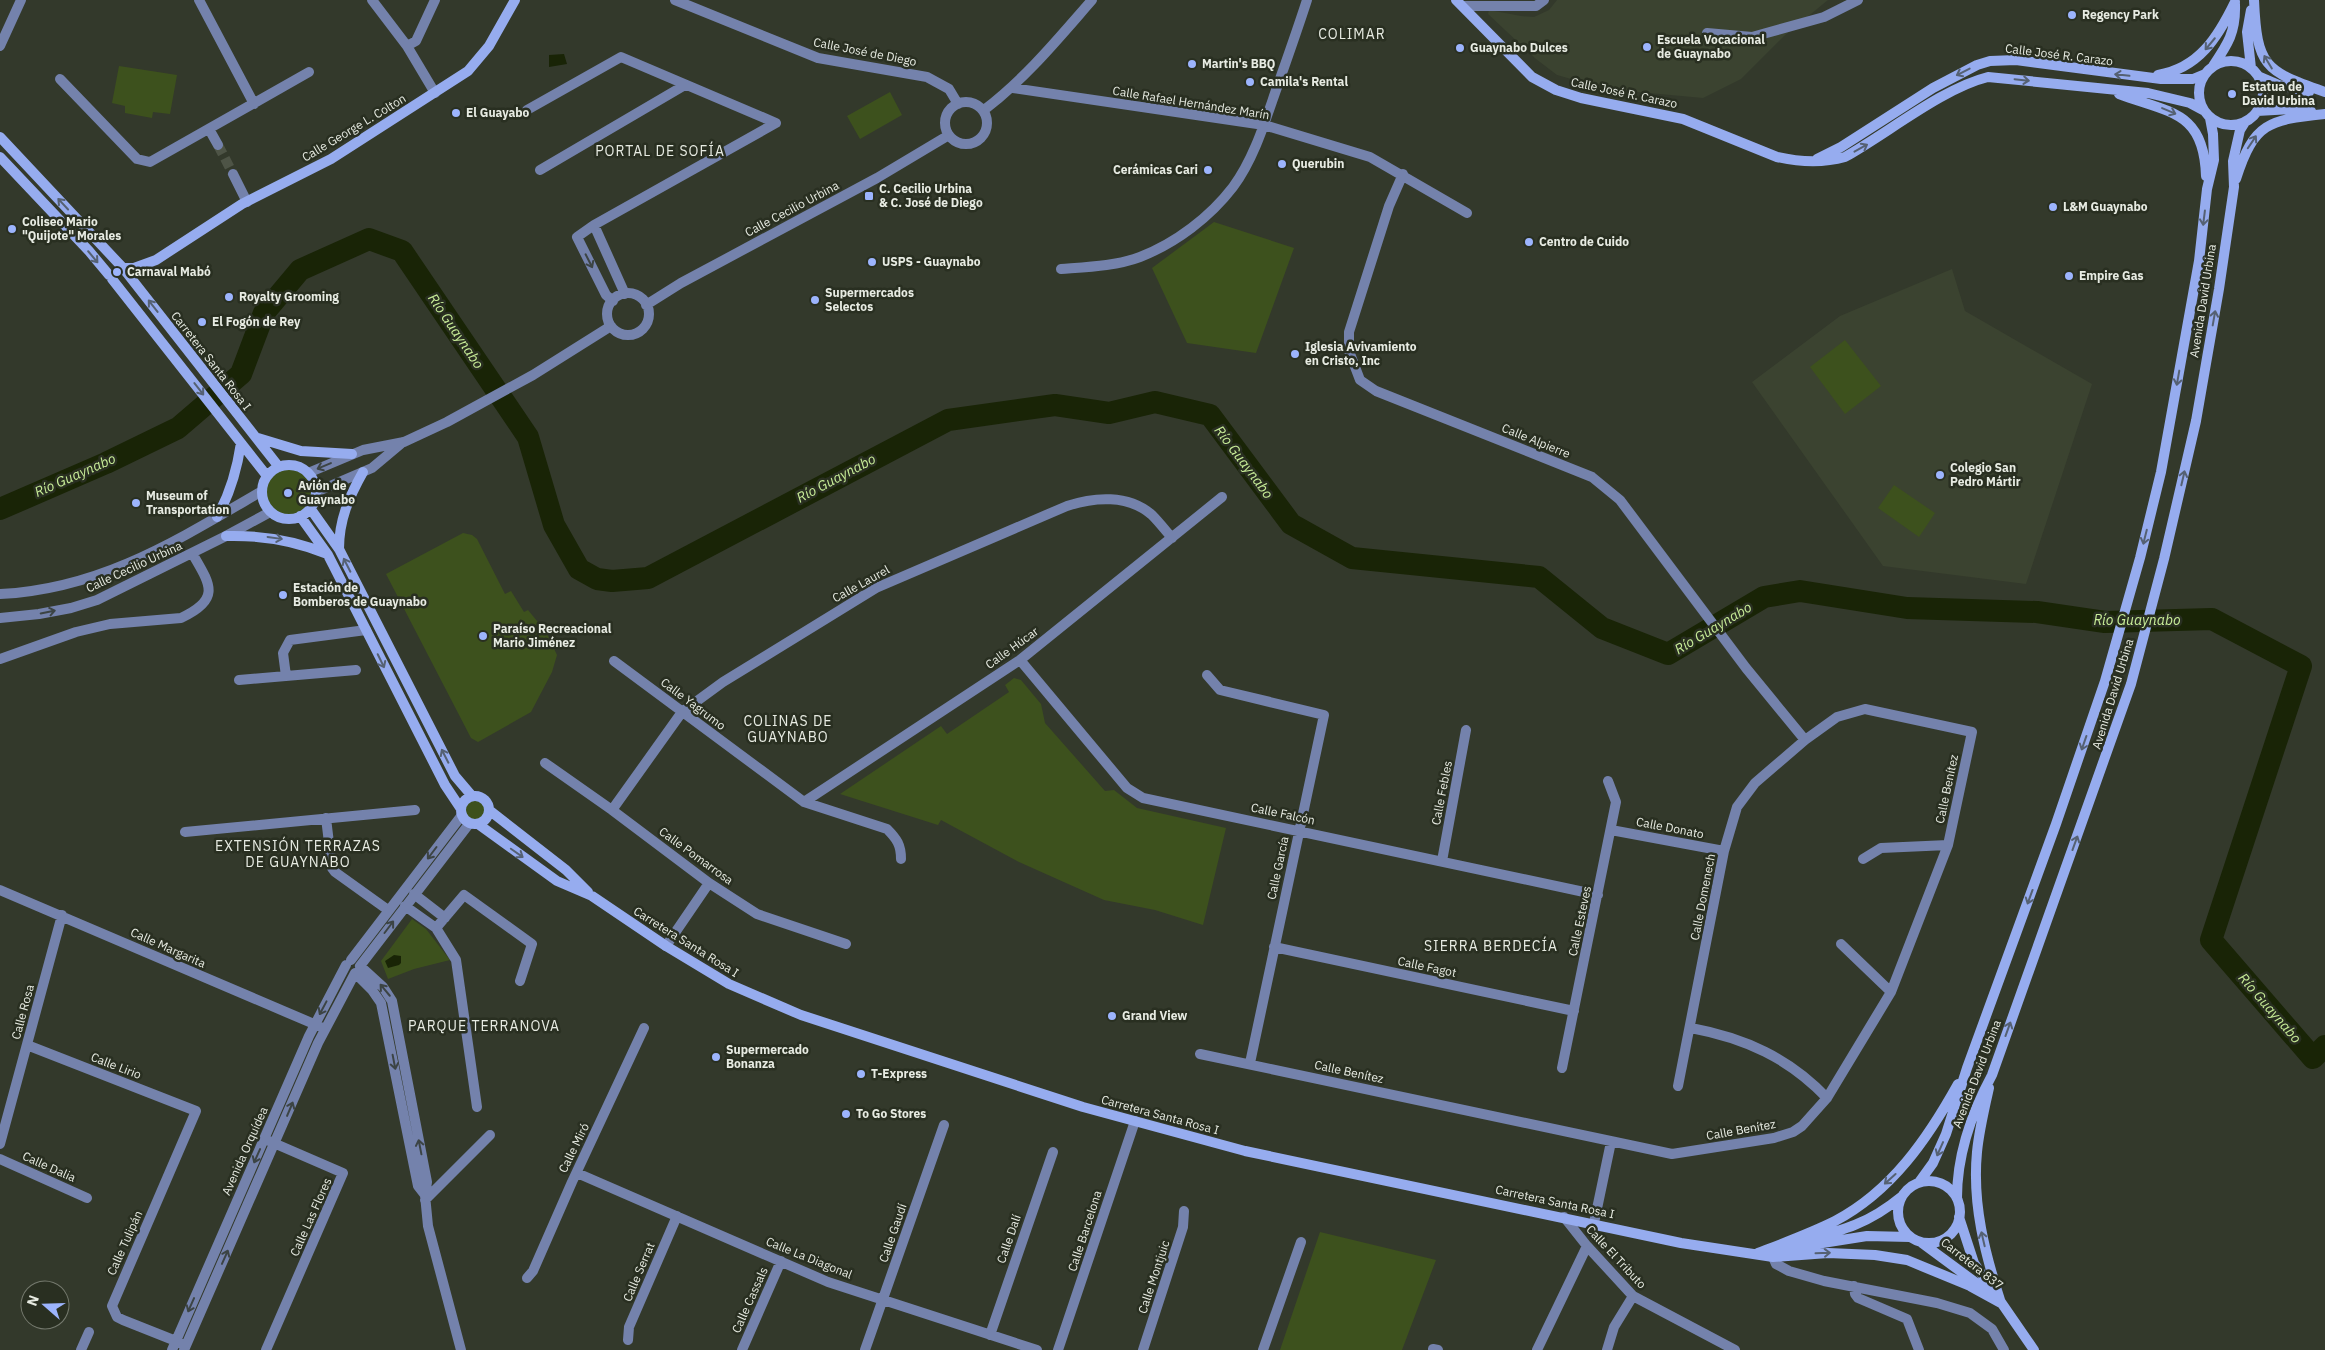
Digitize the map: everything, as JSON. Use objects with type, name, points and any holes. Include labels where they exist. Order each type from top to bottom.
[{"type":"street","points":[[0,46],[21,0]]},
{"type":"street","points":[[199,0],[254,104]]},
{"type":"street","points":[[372,0],[407,46],[435,93]]},
{"type":"street","points":[[407,46],[416,41],[435,0]]},
{"type":"street","name":"Calle George L. Colton","points":[[122,268],[134,268],[156,260],[247,202],[331,159],[468,71],[489,46],[515,0]]},
{"type":"street","name":"Calle José de Diego","points":[[675,0],[689,3],[818,58],[927,77],[949,89],[958,104]]},
{"type":"street","points":[[984,110],[1013,88],[1032,70],[1092,0]]},
{"type":"street","points":[[1061,269],[1099,265],[1139,257],[1192,228],[1215,208],[1234,186],[1251,156],[1264,126],[1308,0]]},
{"type":"street","points":[[1460,3],[1536,6],[1544,0]]},
{"type":"street","points":[[1707,33],[1752,37],[1824,16],[1858,0]]},
{"type":"street","points":[[2235,1],[2235,20],[2232,35],[2200,84],[2199,95],[2207,114],[2230,125],[2245,122],[2257,112],[2263,97],[2262,86],[2255,72],[2247,32],[2254,0]]},
{"type":"street","points":[[2254,0],[2259,44],[2273,70],[2287,79],[2325,93]]},
{"type":"street","points":[[2143,77],[2172,72],[2196,59],[2219,34],[2235,1]]},
{"type":"street","name":"Calle José R. Carazo","points":[[1460,3],[1532,77],[1556,90],[1581,98],[1683,119],[1777,157],[1793,160],[1832,160],[1845,156],[1940,99],[1977,80],[1988,77],[2148,93],[2190,103],[2207,114]]},
{"type":"street","points":[[527,110],[621,57],[776,123],[594,225],[577,237],[606,295],[613,301]]},
{"type":"street","name":"Calle José R. Carazo","points":[[1815,160],[1841,147],[1932,88],[1977,65],[1990,61],[2016,60],[2178,80],[2193,79],[2208,71]]},
{"type":"street","points":[[2208,71],[2222,62],[2232,61],[2278,86],[2325,93]]},
{"type":"street","points":[[60,79],[131,154],[143,162],[150,162],[310,72]]},
{"type":"street","points":[[540,170],[685,85]]},
{"type":"street","name":"Calle Rafael Hernández Marín","points":[[1013,88],[1264,126],[1370,157],[1403,174],[1467,213]]},
{"type":"street","points":[[2107,90],[2174,113],[2191,125],[2198,134],[2205,155],[2207,189]]},
{"type":"street","points":[[970,102],[984,110],[987,126],[979,140],[963,144],[949,135],[945,119],[948,112],[958,104],[970,102]]},
{"type":"street","points":[[2257,112],[2293,109],[2325,113]]},
{"type":"street","points":[[2234,187],[2246,152],[2261,130],[2281,120],[2325,113]]},
{"type":"street","name":"Avenida David Urbina","points":[[1920,1181],[1933,1163],[1941,1147],[1954,1113],[1967,1068],[2056,824],[2105,681],[2140,558],[2161,472],[2199,261],[2207,189],[2214,160],[2213,134],[2207,114]]},
{"type":"street","name":"Avenida David Urbina","points":[[1957,1198],[1957,1174],[1970,1121],[1992,1075],[2131,684],[2164,559],[2196,420],[2219,289],[2234,187],[2233,161],[2237,140],[2245,122]]},
{"type":"street","points":[[210,129],[218,145]]},
{"type":"street","name":"Calle Cecilio Urbina","points":[[646,305],[681,283],[876,178],[949,135]]},
{"type":"street","name":"Carretera Santa Rosa I","points":[[0,137],[122,268],[279,467]]},
{"type":"street","points":[[0,157],[89,251],[111,277],[267,476]]},
{"type":"street","points":[[233,174],[247,202]]},
{"type":"street","name":"Calle Alpierre","points":[[1403,174],[1389,206],[1349,332],[1349,351],[1360,380],[1376,391],[1592,477],[1620,500],[1746,668],[1805,740]]},
{"type":"street","points":[[594,225],[624,294]]},
{"type":"street","points":[[111,277],[122,278],[122,268]]},
{"type":"street","points":[[624,294],[639,296],[646,305],[649,317],[641,331],[626,335],[618,332],[611,326],[608,312],[613,301],[624,294]]},
{"type":"street","points":[[316,492],[372,468],[404,442],[447,422],[533,374],[611,326]]},
{"type":"street","points":[[257,438],[301,451],[352,454]]},
{"type":"street","points":[[308,473],[362,450],[404,442]]},
{"type":"street","points":[[217,518],[226,502],[236,473],[241,443]]},
{"type":"street","points":[[294,466],[308,473],[313,481],[316,492],[310,508],[300,516],[285,519],[270,512],[265,505],[262,492],[267,476],[279,467],[294,466]]},
{"type":"street","points":[[339,549],[340,529],[346,505],[363,472]]},
{"type":"street","name":"Calle Cecilio Urbina","points":[[0,594],[30,593],[104,574],[156,550],[262,492]]},
{"type":"street","name":"Calle Húcar","points":[[804,802],[1020,660],[1222,498]]},
{"type":"street","name":"Calle Laurel","points":[[612,810],[682,712],[722,682],[876,588],[1067,506],[1086,500],[1115,499],[1151,514],[1172,538]]},
{"type":"street","points":[[300,516],[328,554],[445,785],[461,812],[474,824],[487,818],[489,810],[483,798],[472,796],[455,776],[339,549],[310,508]]},
{"type":"street","name":"Calle Cecilio Urbina","points":[[0,618],[39,614],[71,608],[97,600],[192,554],[270,512]]},
{"type":"street","points":[[226,536],[281,538],[328,554]]},
{"type":"street","points":[[1,657],[76,632],[110,624],[181,618],[191,613],[200,606],[210,588],[209,582],[192,554]]},
{"type":"street","points":[[286,676],[283,653],[290,640],[366,630]]},
{"type":"street","name":"Calle Falcón","points":[[1020,660],[1127,788],[1143,798],[1598,895]]},
{"type":"street","name":"Calle Yagrumo","points":[[614,661],[804,802],[887,829],[901,848],[901,859]]},
{"type":"street","points":[[239,680],[356,670]]},
{"type":"street","name":"Calle García","points":[[1207,675],[1220,690],[1324,715],[1250,1063]]},
{"type":"street","name":"Calle Benítez","points":[[1200,1054],[1250,1063],[1672,1154],[1774,1138],[1793,1132],[1802,1126],[1827,1098],[1891,992],[1948,845],[1972,732],[1865,709],[1837,717],[1805,740]]},
{"type":"street","name":"Calle Febles","points":[[1442,861],[1466,730]]},
{"type":"street","name":"Calle Domenech","points":[[1678,1086],[1691,1028],[1724,851],[1737,807],[1755,783],[1805,740]]},
{"type":"street","name":"Calle Pomarrosa","points":[[545,763],[612,810],[709,884],[757,914],[846,944]]},
{"type":"street","name":"Calle Esteves","points":[[1562,1068],[1616,802],[1608,781]]},
{"type":"street","points":[[461,812],[465,800],[472,796]]},
{"type":"street","points":[[185,832],[415,810]]},
{"type":"street","name":"Carretera Santa Rosa I","points":[[489,810],[566,870],[592,896]]},
{"type":"street","name":"Avenida Orquídea","points":[[174,1345],[314,1025],[349,962],[461,812]]},
{"type":"street","points":[[326,818],[332,868],[388,910]]},
{"type":"street","name":"Carretera Santa Rosa I","points":[[474,824],[557,881],[592,896],[666,946],[728,984],[801,1015],[1083,1107],[1245,1150],[1681,1243],[1740,1253],[1773,1257],[1828,1253],[1875,1255],[1907,1260],[1970,1286],[2001,1303],[2034,1350]]},
{"type":"street","name":"Avenida Orquídea","points":[[185,1348],[325,1029],[357,969],[414,894],[474,824]]},
{"type":"street","name":"Calle Donato","points":[[1611,830],[1724,851]]},
{"type":"street","points":[[1863,859],[1881,848],[1948,845]]},
{"type":"street","points":[[666,946],[709,884]]},
{"type":"street","name":"Calle Margarita","points":[[0,890],[325,1029]]},
{"type":"street","points":[[414,894],[445,918]]},
{"type":"street","points":[[436,928],[464,895],[532,944],[520,981]]},
{"type":"street","points":[[406,906],[436,928],[456,960],[477,1107]]},
{"type":"street","name":"Calle Rosa","points":[[0,1144],[62,915]]},
{"type":"street","points":[[1841,944],[1891,992]]},
{"type":"street","name":"Calle Fagot","points":[[1274,947],[1574,1011]]},
{"type":"street","points":[[349,962],[358,961],[357,969],[384,987],[392,1001],[427,1182],[425,1198],[428,1226],[461,1350]]},
{"type":"street","name":"Calle Miró","points":[[527,1278],[533,1271],[644,1028]]},
{"type":"street","points":[[1691,1028],[1722,1034],[1756,1046],[1808,1079],[1827,1098]]},
{"type":"street","name":"Calle Lirio","points":[[26,1045],[196,1111]]},
{"type":"street","points":[[1757,1254],[1836,1220],[1875,1192],[1915,1153],[1944,1110],[1967,1068]]},
{"type":"street","points":[[1992,1075],[1981,1123],[1976,1177],[1982,1237],[2001,1303]]},
{"type":"street","name":"Calle Tulipán","points":[[185,1348],[174,1345],[117,1317],[112,1306],[196,1111]]},
{"type":"street","name":"Calle Barcelona","points":[[1058,1350],[1135,1121]]},
{"type":"street","name":"Calle Gaudí","points":[[865,1350],[944,1125]]},
{"type":"street","points":[[425,1198],[490,1135]]},
{"type":"street","name":"Calle Las Flores","points":[[264,1139],[344,1173],[266,1350]]},
{"type":"street","points":[[1594,1223],[1611,1142]]},
{"type":"street","name":"Calle Dalí","points":[[990,1335],[1053,1152]]},
{"type":"street","name":"Calle Dalia","points":[[0,1159],[88,1198]]},
{"type":"street","name":"Calle La Diagonal","points":[[577,1173],[828,1282],[1037,1350]]},
{"type":"street","points":[[1932,1180],[1944,1184],[1957,1198],[1959,1217],[1955,1228],[1946,1238],[1934,1242],[1922,1242],[1910,1237],[1902,1228],[1897,1216],[1900,1198],[1908,1187],[1920,1181],[1932,1180]]},
{"type":"street","name":"Carretera Santa Rosa I","points":[[1757,1254],[1856,1226],[1884,1210],[1900,1198]]},
{"type":"street","name":"Calle Montjuic","points":[[1143,1350],[1183,1227],[1184,1211]]},
{"type":"street","name":"Calle Serrat","points":[[628,1340],[629,1327],[677,1216]]},
{"type":"street","name":"Calle El Tributo","points":[[1564,1217],[1587,1246],[1633,1296],[1735,1350]]},
{"type":"street","name":"Carretera 837","points":[[1959,1217],[1974,1263],[2001,1303]]},
{"type":"street","name":"Carretera Santa Rosa I","points":[[1757,1254],[1867,1236],[1910,1237]]},
{"type":"street","points":[[1263,1350],[1301,1242]]},
{"type":"street","name":"Carretera 837","points":[[1922,1242],[1952,1263],[2001,1303]]},
{"type":"street","points":[[1538,1350],[1587,1246]]},
{"type":"street","points":[[1773,1257],[1776,1264],[1789,1271],[1824,1281],[1937,1303],[1970,1313],[1992,1329],[2004,1350]]},
{"type":"street","name":"Calle Cassals","points":[[742,1350],[781,1261]]},
{"type":"street","points":[[1854,1286],[1854,1294],[1858,1298],[1907,1319],[1919,1350]]},
{"type":"street","points":[[1607,1350],[1614,1327],[1633,1296]]},
{"type":"street","points":[[81,1350],[89,1332]]},
{"type":"shaded area","name":"Escuela Vocacional de Guaynabo","points":[[1557,0],[1828,0],[1784,36],[1741,79],[1703,98],[1638,92],[1585,83],[1557,75],[1536,59],[1488,14],[1489,10],[1534,17],[1549,10]]},
{"type":"shaded area","points":[[564,54],[567,64],[549,67],[549,55]]},
{"type":"shaded area","name":"Colegio San Pedro Mártir","points":[[1952,269],[1965,311],[2092,384],[2026,584],[1883,566],[1752,382],[1840,316]]},
{"type":"shaded area","points":[[394,955],[401,956],[401,963],[388,968],[385,961]]},
{"type":"green space","points":[[119,66],[177,75],[170,114],[153,112],[152,118],[125,113],[125,106],[112,103]]},
{"type":"green space","points":[[890,92],[902,115],[860,139],[847,116]]},
{"type":"green space","points":[[1214,222],[1294,248],[1256,353],[1187,343],[1152,268]]},
{"type":"green space","points":[[1845,340],[1881,386],[1845,414],[1810,367]]},
{"type":"green space","points":[[284,468],[294,468],[306,475],[313,487],[313,497],[306,509],[294,516],[284,516],[276,512],[269,505],[265,497],[265,487],[269,479],[276,472]]},
{"type":"green space","points":[[1894,485],[1935,513],[1919,537],[1878,508]]},
{"type":"green space","name":"Paraíso Recreacional Mario Jiménez","points":[[463,533],[472,535],[477,539],[505,594],[511,591],[524,612],[528,610],[546,632],[557,655],[552,672],[531,712],[478,742],[471,738],[386,574]]},
{"type":"green space","points":[[1014,678],[1021,680],[1041,704],[1045,723],[1105,791],[1114,790],[1137,808],[1226,828],[1203,925],[1155,910],[1104,900],[1019,862],[941,820],[938,825],[840,794],[941,726],[947,734],[1009,692],[1005,685]]},
{"type":"green space","points":[[475,799],[483,802],[486,810],[483,818],[475,821],[467,818],[464,810],[467,802]]},
{"type":"green space","points":[[412,919],[426,929],[450,960],[414,969],[388,979],[381,961]]},
{"type":"green space","points":[[1320,1232],[1436,1260],[1402,1350],[1280,1350]]},
{"type":"waterway","name":"Río Guaynabo","points":[[0,509],[106,463],[178,428],[241,374],[264,313],[300,270],[369,239],[402,251],[528,437],[554,525],[579,569],[597,579],[612,581],[648,578],[948,420],[1055,405],[1109,413],[1155,402],[1210,415],[1291,524],[1352,558],[1539,577],[1602,628],[1668,654],[1764,597],[1800,591],[1907,608],[2037,612],[2105,622],[2212,619],[2301,666],[2211,940],[2313,1058],[2325,1046]]},
{"type":"tunnel","points":[[218,145],[233,174]]},
{"type":"place","name":"Regency Park","points":[[2072,15]]},
{"type":"place","name":"Escuela Vocacional de Guaynabo","points":[[1647,47]]},
{"type":"place","name":"Guaynabo Dulces","points":[[1460,48]]},
{"type":"place","name":"Martin's BBQ","points":[[1192,64]]},
{"type":"place","name":"Camila's Rental","points":[[1250,82]]},
{"type":"place","name":"Estatua de David Urbina","points":[[2232,94]]},
{"type":"place","name":"El Guayabo","points":[[456,113]]},
{"type":"place","name":"Querubin","points":[[1282,164]]},
{"type":"place","name":"Cerámicas Cari","points":[[1208,170]]},
{"type":"place","name":"C. Cecilio Urbina & C. José de Diego","points":[[869,196]]},
{"type":"place","name":"L&M Guaynabo","points":[[2053,207]]},
{"type":"place","name":"Coliseo Mario \"Quijote\" Morales","points":[[12,229]]},
{"type":"place","name":"Centro de Cuido","points":[[1529,242]]},
{"type":"place","name":"USPS - Guaynabo","points":[[872,262]]},
{"type":"place","name":"Carnaval Mabó","points":[[117,272]]},
{"type":"place","name":"Empire Gas","points":[[2069,276]]},
{"type":"place","name":"Royalty Grooming","points":[[229,297]]},
{"type":"place","name":"Supermercados Selectos","points":[[815,300]]},
{"type":"place","name":"El Fogón de Rey","points":[[202,322]]},
{"type":"place","name":"Iglesia Avivamiento en Cristo, Inc","points":[[1295,354]]},
{"type":"place","name":"Colegio San Pedro Mártir","points":[[1940,475]]},
{"type":"place","name":"Avión de Guaynabo","points":[[288,493]]},
{"type":"place","name":"Museum of Transportation","points":[[136,503]]},
{"type":"place","name":"Estación de Bomberos de Guaynabo","points":[[283,595]]},
{"type":"place","name":"Paraíso Recreacional Mario Jiménez","points":[[483,636]]},
{"type":"place","name":"Grand View","points":[[1112,1016]]},
{"type":"place","name":"Supermercado Bonanza","points":[[716,1057]]},
{"type":"place","name":"T-Express","points":[[861,1074]]},
{"type":"place","name":"To Go Stores","points":[[846,1114]]},
{"type":"district","name":"COLIMAR","points":[[1352,34]]},
{"type":"district","name":"PORTAL DE SOFÍA","points":[[660,151]]},
{"type":"district","name":"COLINAS DE GUAYNABO","points":[[788,730]]},
{"type":"district","name":"EXTENSIÓN TERRAZAS DE GUAYNABO","points":[[298,854]]},
{"type":"district","name":"SIERRA BERDECÍA","points":[[1491,946]]},
{"type":"district","name":"PARQUE TERRANOVA","points":[[484,1026]]}]
